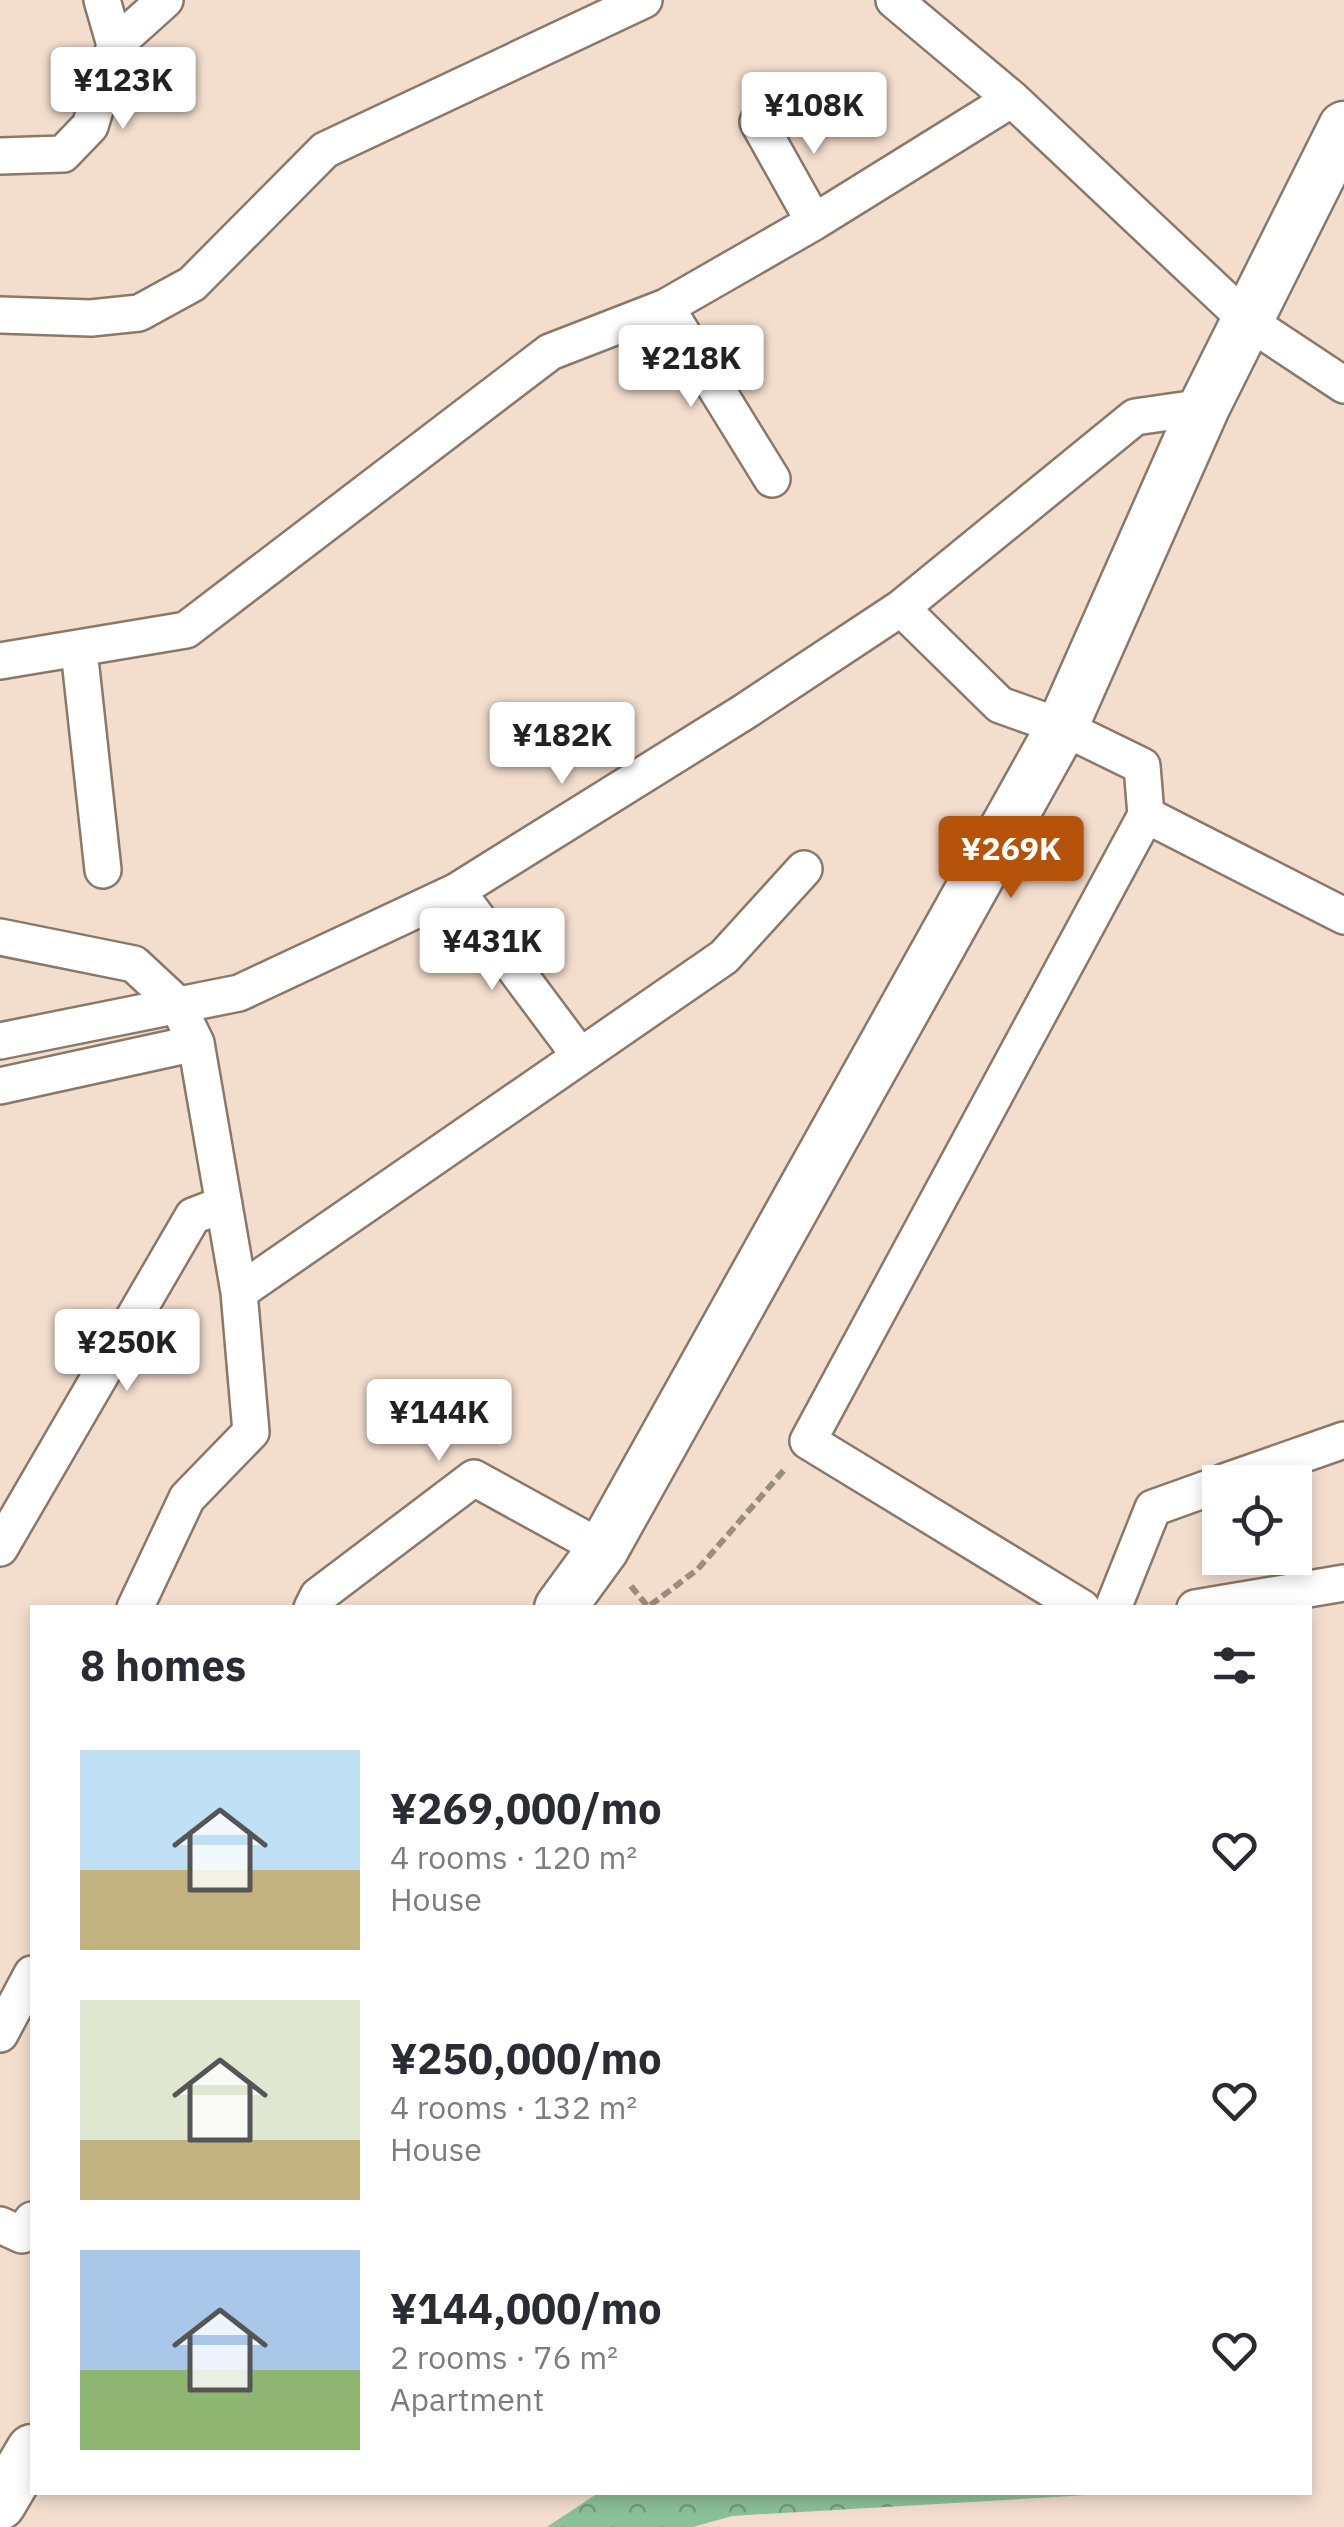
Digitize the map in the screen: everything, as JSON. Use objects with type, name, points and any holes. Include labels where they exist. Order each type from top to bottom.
[{"type":"street","points":[[102,0],[115,46]]},
{"type":"street","points":[[0,156],[63,154],[90,126],[115,46],[165,0]]},
{"type":"street","points":[[0,315],[91,318],[138,314],[192,284],[325,150],[644,0]]},
{"type":"street","points":[[894,0],[1012,99],[1249,322],[1344,385]]},
{"type":"street","points":[[0,662],[186,630],[550,352],[666,307],[814,222],[1012,99]]},
{"type":"street","points":[[758,122],[814,222]]},
{"type":"street","points":[[562,1605],[603,1549],[1062,726],[1204,408],[1344,127]]},
{"type":"street","points":[[666,307],[772,479]]},
{"type":"street","points":[[0,1041],[239,992],[456,891],[744,712],[901,608],[1134,417],[1204,408]]},
{"type":"street","points":[[901,608],[1000,705],[1062,726],[1142,766],[1146,815],[808,1442],[1077,1605]]},
{"type":"street","points":[[79,650],[103,870]]},
{"type":"street","points":[[1146,815],[1344,916]]},
{"type":"street","points":[[239,1292],[724,957],[804,870]]},
{"type":"street","points":[[456,891],[580,1056]]},
{"type":"street","points":[[0,937],[134,964],[177,1004],[196,1042],[239,1292],[252,1432],[187,1498],[136,1605]]},
{"type":"street","points":[[0,1086],[196,1042]]},
{"type":"street","points":[[0,1548],[193,1216],[224,1204]]},
{"type":"street","points":[[1273,1465],[1344,1440]]},
{"type":"street","points":[[314,1605],[318,1596],[474,1478],[603,1549]]},
{"type":"street","points":[[1113,1605],[1153,1508],[1202,1490]]},
{"type":"street","points":[[1213,1605],[1344,1583]]},
{"type":"street","points":[[0,2034],[30,1978]]},
{"type":"street","points":[[0,2225],[22,2235],[30,2223]]},
{"type":"street","points":[[0,2504],[30,2453]]},
{"type":"path","points":[[651,1605],[698,1568],[808,1442]]},
{"type":"path","points":[[603,1549],[646,1605]]},
{"type":"green space","points":[[595,2495],[1088,2495],[732,2516],[693,2527],[547,2527]]}]
